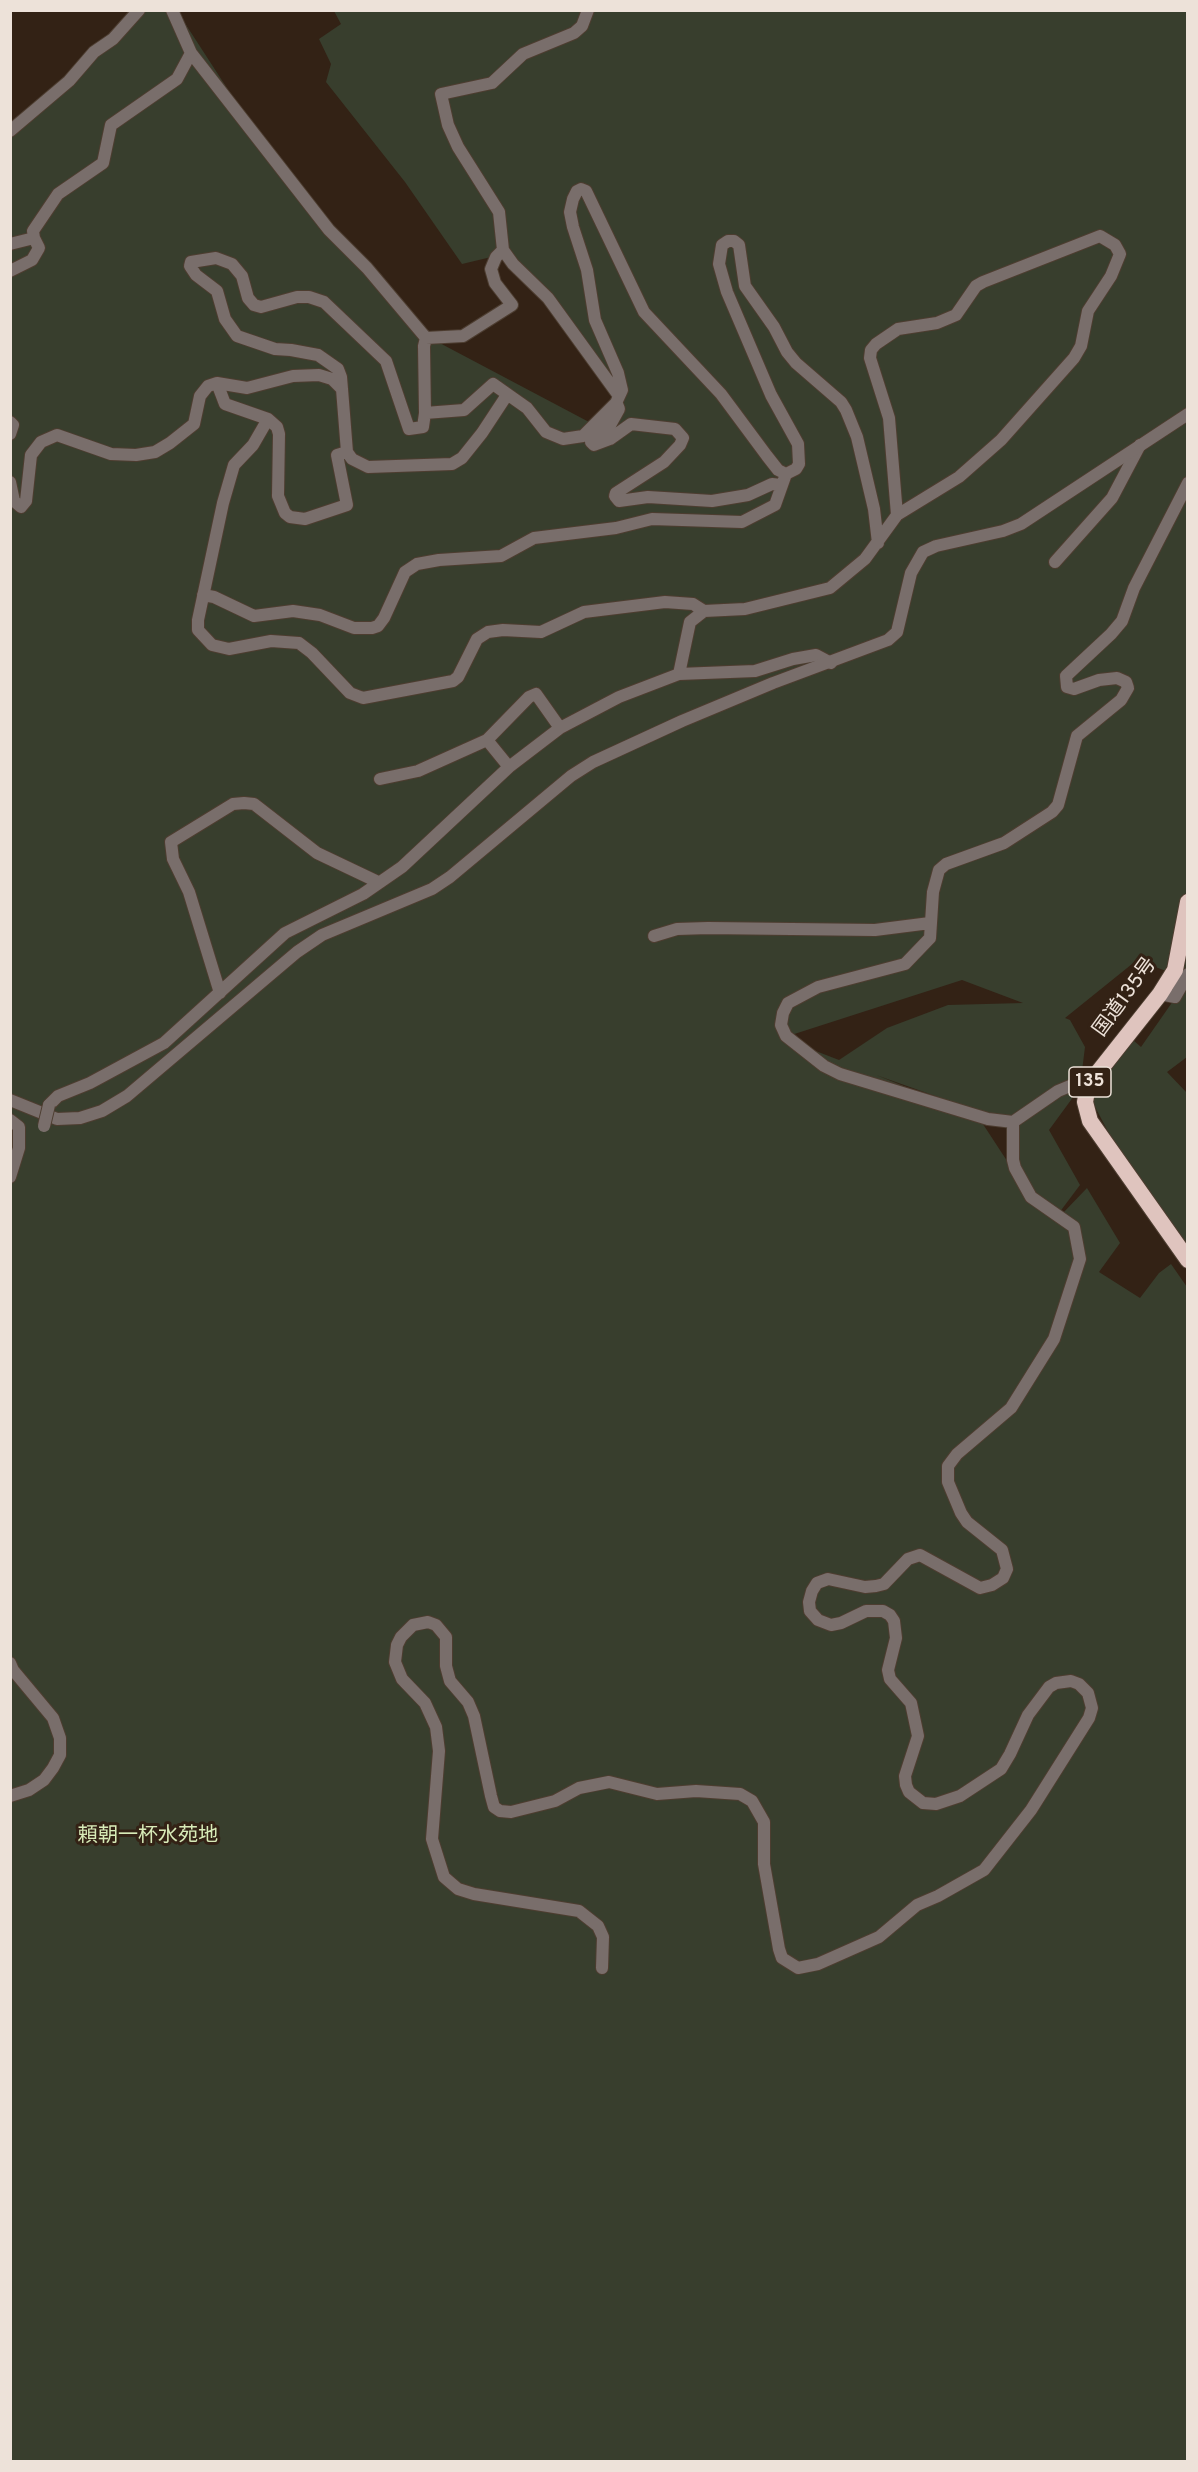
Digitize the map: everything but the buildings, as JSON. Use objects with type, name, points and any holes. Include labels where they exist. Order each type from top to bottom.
[{"type":"highway","name":"国道135号","points":[[1088,1085],[1160,994],[1175,970],[1188,902]]},
{"type":"highway","name":"135","points":[[1088,1085],[1085,1102],[1089,1121],[1188,1260]]},
{"type":"street","points":[[10,131],[69,81],[94,52],[113,39],[139,10]]},
{"type":"street","points":[[172,10],[191,53],[329,230],[367,268],[426,338]]},
{"type":"street","points":[[588,10],[582,26],[574,33],[523,54],[492,83],[441,94],[446,118],[458,147],[499,212],[503,250],[513,264],[548,298],[580,345],[605,374],[617,399],[619,409],[609,427],[591,442],[594,445],[610,439],[632,424],[675,429],[683,438],[680,445],[664,462],[616,493],[616,499],[620,501],[648,497],[712,501],[748,495],[784,479],[796,470],[799,464],[798,444],[771,395],[724,285],[719,252],[722,245],[728,241],[734,241],[739,245],[746,286],[774,327],[787,352],[796,363],[841,402],[846,410],[857,438],[878,543]]},
{"type":"street","points":[[10,271],[32,260],[37,253],[39,248],[33,231],[58,194],[103,163],[111,125],[177,79],[191,53]]},
{"type":"street","points":[[203,595],[214,597],[254,616],[300,612],[320,615],[354,628],[372,628],[378,626],[384,618],[405,572],[417,564],[439,560],[492,558],[501,556],[534,538],[616,528],[652,519],[742,522],[775,505],[784,479],[722,394],[644,312],[586,191],[581,189],[573,199],[572,220],[587,270],[595,320],[618,373],[622,390],[617,399],[583,436],[563,439],[546,432],[527,408],[493,384],[464,410],[425,413]]},
{"type":"street","points":[[268,419],[253,446],[234,465],[223,503],[203,595],[198,630],[212,645],[229,649],[271,641],[299,643],[312,653],[350,693],[363,698],[453,681],[458,677],[477,639],[494,631],[541,632],[584,612],[664,602],[693,604],[704,611],[745,609],[830,588],[865,559],[897,515],[959,477],[993,447],[1074,358],[1082,346],[1088,311],[1111,276],[1120,254],[1115,245],[1100,236],[983,282],[976,286],[956,315],[937,323],[905,327],[876,344],[871,350],[870,358],[889,418],[897,515]]},
{"type":"street","points":[[10,244],[34,238]]},
{"type":"street","points":[[426,338],[463,336],[512,305],[495,283],[491,268],[496,257],[503,250]]},
{"type":"street","points":[[426,338],[423,427],[409,429],[386,361],[324,302],[309,297],[297,297],[261,307],[254,305],[248,298],[242,276],[232,264],[216,258],[191,262],[190,267],[196,275],[217,291],[225,320],[237,336],[275,349],[298,350],[318,355],[338,369],[341,374],[347,452],[352,459],[368,467],[449,465],[462,458],[507,395]]},
{"type":"street","points":[[10,482],[14,501],[21,507],[26,501],[31,455],[41,442],[57,435],[111,454],[136,455],[155,452],[170,444],[194,424],[203,390],[217,383],[247,388],[292,376],[319,375],[332,379],[342,389]]},
{"type":"street","points":[[217,383],[225,404],[274,423],[279,434],[278,496],[285,513],[290,516],[304,519],[347,505],[337,455],[347,452]]},
{"type":"street","points":[[10,1100],[57,1119],[80,1118],[102,1110],[127,1096],[297,952],[322,935],[432,889],[450,877],[571,777],[593,762],[773,683],[888,640],[897,632],[911,573],[923,552],[936,546],[1003,531],[1021,524],[1188,414]]},
{"type":"street","points":[[10,422],[14,425],[10,434]]},
{"type":"street","points":[[1054,562],[1112,498],[1140,444]]},
{"type":"street","points":[[1088,1085],[1070,1086],[1058,1091],[1012,1122],[988,1119],[840,1074],[824,1066],[786,1036],[781,1025],[783,1012],[788,1003],[818,987],[905,964],[930,938],[933,892],[939,870],[946,864],[1004,843],[1052,812],[1062,795],[1077,736],[1126,694],[1128,688],[1126,682],[1117,678],[1099,680],[1074,689],[1067,687],[1066,675],[1112,634],[1122,621],[1134,588],[1188,483]]},
{"type":"street","points":[[679,674],[690,622],[704,611]]},
{"type":"street","points":[[44,1126],[49,1105],[58,1096],[90,1083],[164,1043],[285,933],[363,894],[402,867],[509,767],[560,728],[619,697],[679,674],[755,671],[793,659],[816,655],[831,663]]},
{"type":"street","points":[[380,779],[418,771],[487,740],[529,697],[536,694],[560,728]]},
{"type":"street","points":[[487,740],[509,767]]},
{"type":"street","points":[[219,993],[189,892],[173,859],[171,842],[208,821],[221,810],[244,802],[254,804],[264,811],[316,853],[378,882]]},
{"type":"street","points":[[654,936],[677,929],[875,930],[930,923]]},
{"type":"street","points":[[1160,994],[1175,997],[1188,974]]},
{"type":"street","points":[[10,1120],[19,1127],[19,1148],[10,1177]]},
{"type":"street","points":[[603,1968],[603,1937],[598,1926],[579,1911],[474,1894],[458,1889],[444,1877],[432,1839],[439,1750],[436,1727],[425,1703],[402,1679],[395,1662],[397,1645],[401,1637],[413,1625],[428,1622],[436,1625],[446,1637],[446,1666],[450,1682],[468,1702],[474,1716],[494,1808],[511,1812],[555,1801],[584,1787],[609,1782],[657,1794],[696,1791],[740,1794],[752,1801],[764,1822],[764,1864],[779,1949],[782,1958],[798,1968],[818,1964],[879,1937],[917,1905],[984,1870],[1031,1810],[1089,1718],[1092,1708],[1088,1693],[1079,1684],[1056,1683],[1049,1687],[1028,1715],[1010,1754],[1000,1769],[960,1796],[936,1804],[923,1803],[909,1792],[906,1785],[906,1776],[918,1736],[911,1703],[890,1679],[888,1670],[896,1638],[894,1622],[890,1615],[882,1611],[866,1611],[841,1623],[831,1625],[818,1620],[810,1611],[809,1602],[817,1583],[828,1579],[865,1587],[884,1584],[908,1559],[920,1556],[980,1588],[992,1585],[1003,1578],[1007,1569],[1002,1550],[967,1522],[948,1482],[948,1466],[957,1454],[1002,1416],[1017,1398],[1054,1339],[1080,1259],[1074,1227],[1031,1197],[1016,1168],[1013,1160],[1012,1122]]},
{"type":"street","points":[[10,1663],[13,1670],[53,1718],[60,1738],[60,1755],[54,1768],[44,1780],[29,1790],[10,1796]]},
{"type":"green space","name":"頼朝一杯水苑地","points":[[139,11],[177,11],[273,159],[417,331],[589,422],[600,417],[615,391],[508,253],[462,264],[405,182],[326,82],[331,64],[319,39],[341,24],[334,11],[1187,11],[1187,979],[1137,960],[1065,1018],[1070,1020],[1085,1047],[1081,1079],[1132,1039],[1141,1047],[1187,981],[1187,1057],[1167,1072],[1187,1093],[1187,1257],[1114,1143],[1081,1080],[1071,1100],[1049,1130],[1080,1185],[1059,1213],[1062,1214],[1087,1188],[1120,1243],[1099,1272],[1140,1298],[1159,1273],[1171,1264],[1187,1287],[1187,2461],[11,2461],[10,136]],"holes":[[[962,980],[1023,1003],[948,1005],[887,1028],[839,1060],[782,1038]],[[876,1075],[1003,1120],[1030,1196],[977,1115]]]}]
